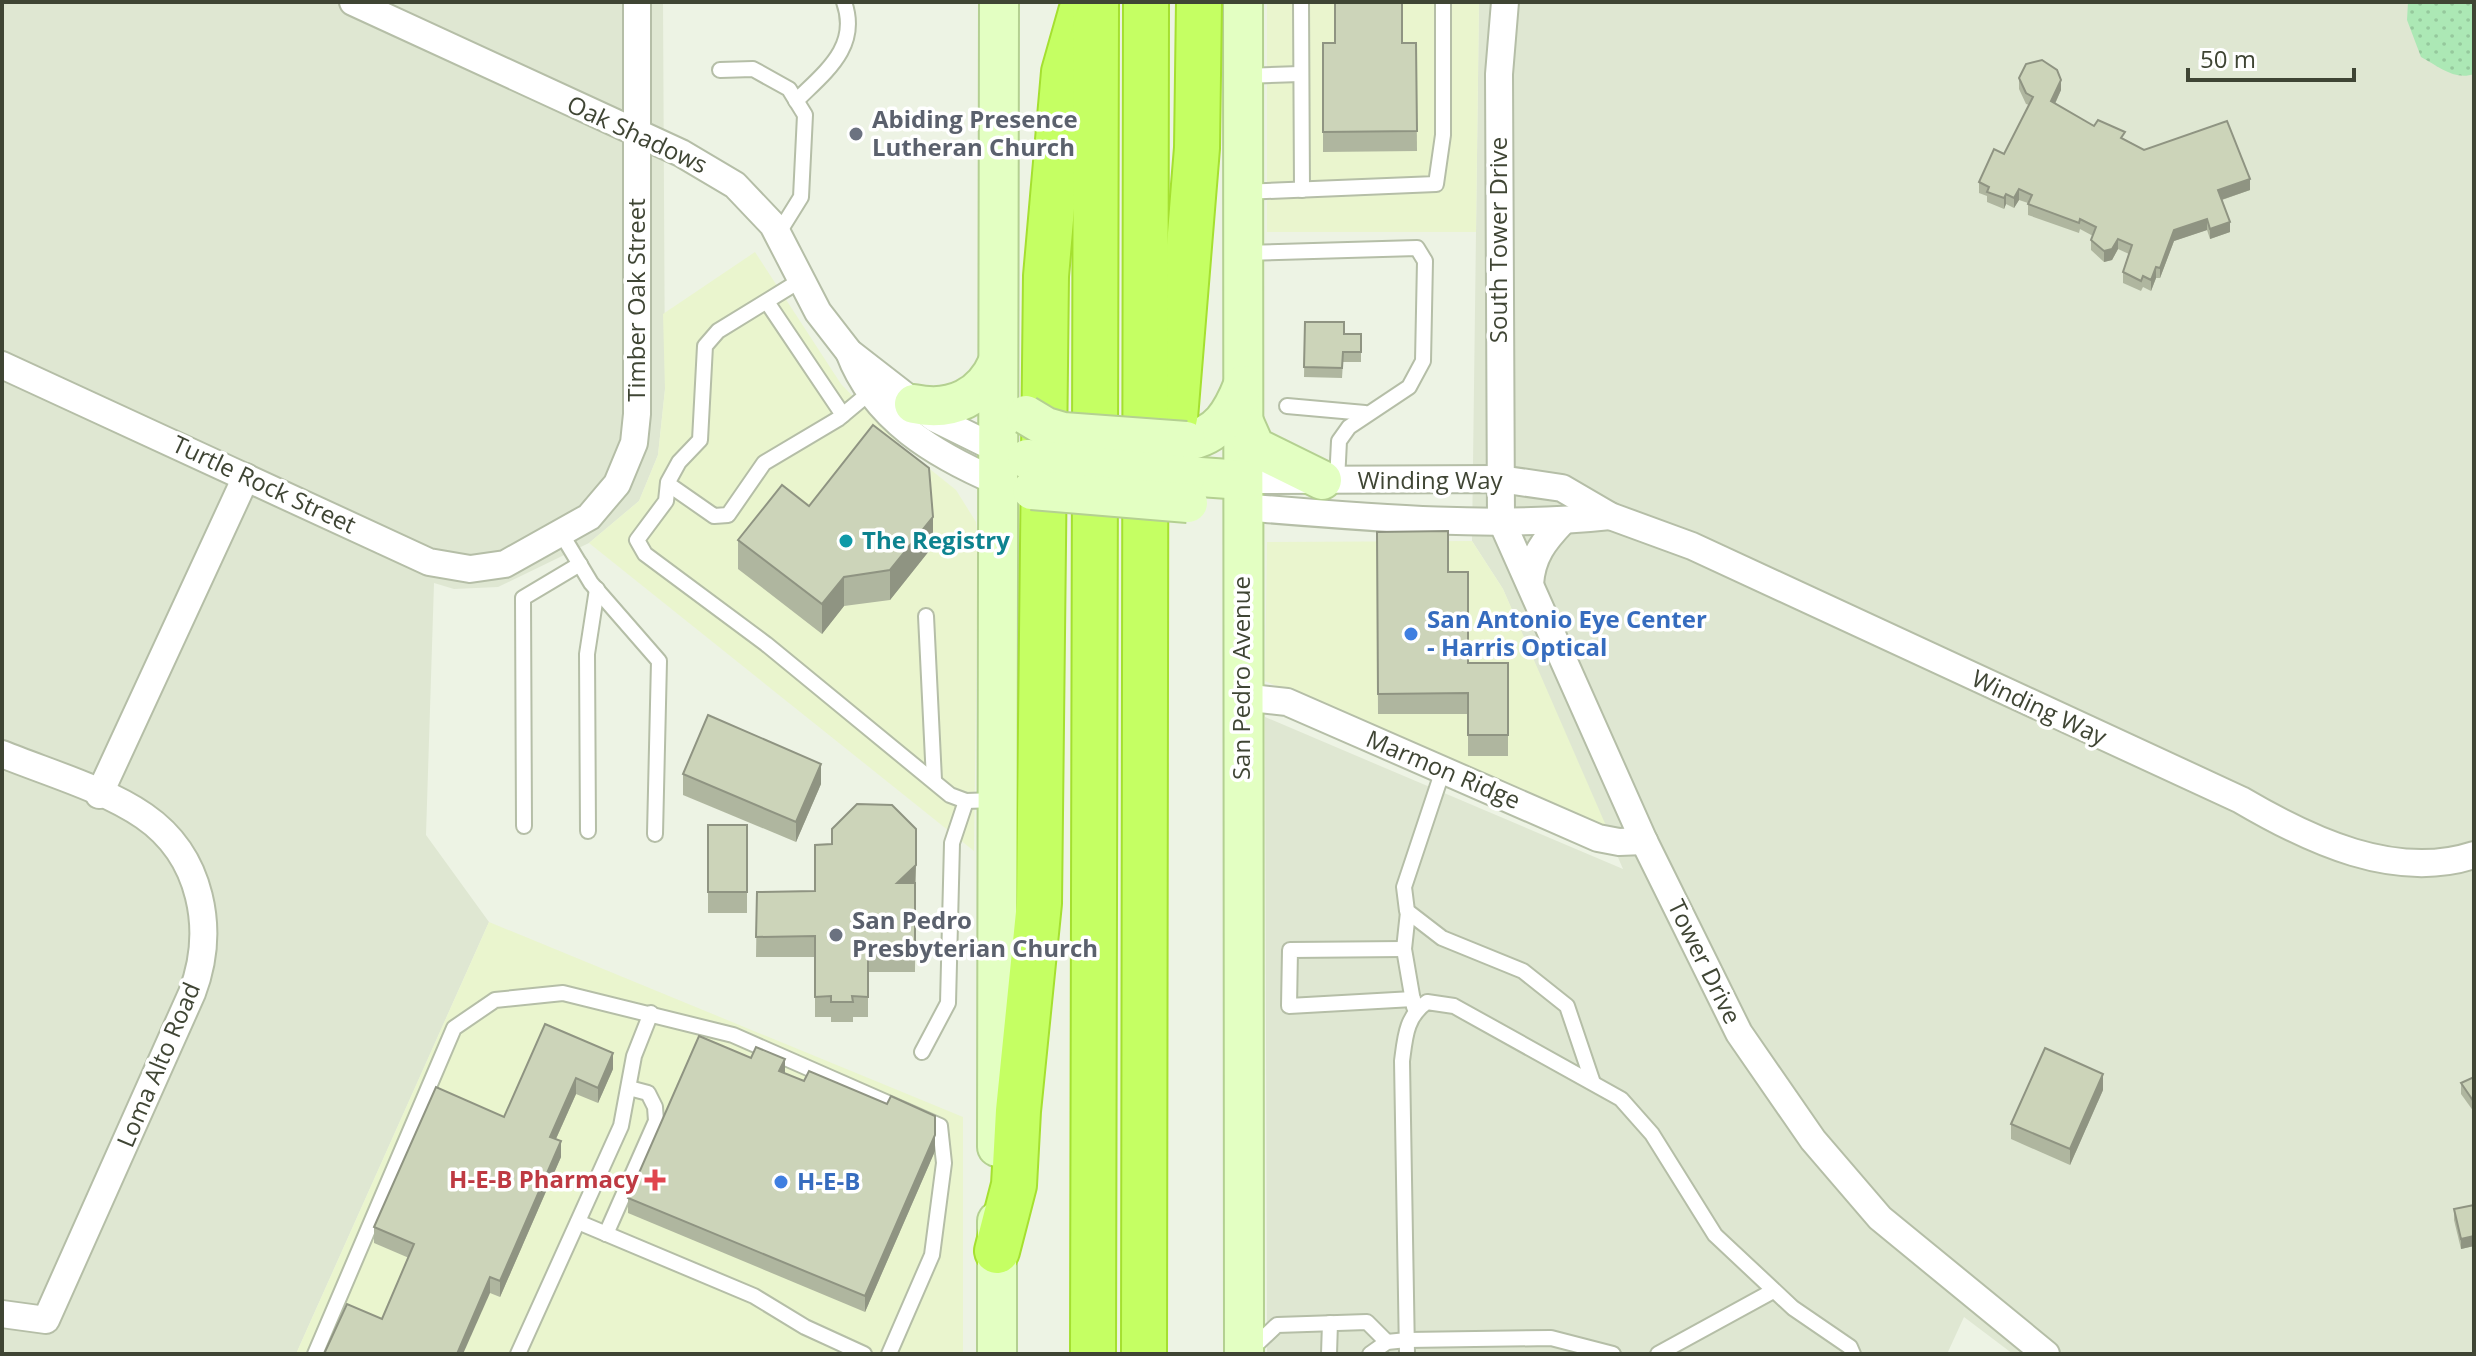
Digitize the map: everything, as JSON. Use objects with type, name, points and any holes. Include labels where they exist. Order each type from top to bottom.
[{"type":"highway","points":[[997,1251],[1014,1185],[1040,887],[1046,265],[1064,72],[1084,2]]},
{"type":"highway","points":[[1093,1354],[1096,2]]},
{"type":"highway","points":[[1146,2],[1177,471]]},
{"type":"highway","points":[[1144,1354],[1177,471],[1175,418],[1197,148],[1199,2]]},
{"type":"main road","points":[[997,1354],[997,1251],[982,800],[1014,470],[998,368],[999,2]]},
{"type":"main road","name":"San Pedro Avenue","points":[[1243,2],[1242,697],[1255,1348]]},
{"type":"main road","points":[[914,404],[940,406],[967,399],[986,385],[998,368]]},
{"type":"main road","points":[[998,368],[1026,415],[1046,427],[1242,493]]},
{"type":"main road","points":[[1177,471],[1203,437],[1219,427],[1243,402],[1251,440],[1261,452],[1339,480]]},
{"type":"main road","points":[[1014,470],[1177,471]]},
{"type":"street","name":"Oak Shadows","points":[[353,2],[681,153],[735,185],[756,204],[778,234],[829,328],[849,352],[868,394],[920,439],[1014,470]]},
{"type":"street","name":"Timber Oak Street","points":[[531,550],[589,517],[617,484],[634,443],[637,414],[637,2]]},
{"type":"street","name":"South Tower Drive","points":[[1500,479],[1499,74],[1505,2]]},
{"type":"street","name":"Oak Shadows","points":[[849,352],[876,370],[914,404],[1014,470]]},
{"type":"street","name":"Turtle Rock Street","points":[[2,365],[429,562],[470,569],[505,564],[531,550]]},
{"type":"street","points":[[99,795],[246,477]]},
{"type":"street","name":"Winding Way","points":[[1242,493],[1339,480],[1500,479],[1562,488],[1610,516],[1692,546],[2241,800],[2272,819],[2381,862],[2410,866],[2454,861],[2474,855]]},
{"type":"street","name":"Tower Drive","points":[[1500,479],[1501,520],[1644,841],[1739,1033],[1813,1140],[1880,1218],[2046,1354]]},
{"type":"street","points":[[1339,480],[1359,515]]},
{"type":"street","name":"Winding Way","points":[[1242,493],[1359,515],[1563,521],[1610,516]]},
{"type":"street","points":[[1530,584],[1538,549],[1563,521]]},
{"type":"street","name":"Marmon Ridge","points":[[1242,697],[1287,702],[1598,838],[1619,842],[1644,841]]},
{"type":"street","name":"Loma Alto Road","points":[[2,754],[143,815],[168,837],[185,861],[198,889],[204,919],[204,949],[192,993],[46,1320],[2,1314]]},
{"type":"lane","points":[[796,101],[825,76],[846,43],[852,23],[844,2]]},
{"type":"lane","points":[[1301,2],[1302,190]]},
{"type":"lane","points":[[1243,192],[1436,184],[1443,135],[1443,2]]},
{"type":"lane","points":[[720,70],[753,69],[789,89],[805,115],[801,197],[778,234]]},
{"type":"lane","points":[[1243,76],[1300,74]]},
{"type":"lane","points":[[1243,253],[1417,248],[1425,261],[1427,282],[1423,361],[1409,387],[1365,413],[1339,441],[1339,480]]},
{"type":"lane","points":[[801,280],[718,331],[705,346],[700,440],[679,462],[668,484],[666,501],[637,540],[645,554],[766,644],[950,795],[982,800],[952,843],[948,1003],[922,1052]]},
{"type":"lane","points":[[767,302],[843,415]]},
{"type":"lane","points":[[668,484],[714,516],[728,515],[764,463],[843,415],[868,394]]},
{"type":"lane","points":[[1287,406],[1365,413]]},
{"type":"lane","points":[[561,533],[597,589],[659,661],[655,834]]},
{"type":"lane","points":[[524,826],[523,598],[580,564]]},
{"type":"lane","points":[[588,831],[587,654],[597,589]]},
{"type":"lane","points":[[926,616],[934,780]]},
{"type":"lane","points":[[1407,1347],[1402,1061],[1414,1005],[1404,949],[1408,912],[1404,887],[1443,770]]},
{"type":"lane","points":[[1408,912],[1442,938],[1523,971],[1567,1006],[1592,1080]]},
{"type":"lane","points":[[1404,949],[1290,950],[1289,1006],[1414,1005],[1427,1002],[1454,1006],[1592,1080],[1621,1099],[1652,1134],[1715,1235],[1773,1291],[1850,1347],[1853,1354]]},
{"type":"lane","points":[[315,1354],[454,1028],[495,1000],[563,993],[733,1035],[940,1126],[944,1163],[932,1255],[889,1354]]},
{"type":"lane","points":[[518,1354],[621,1126],[634,1056],[651,1013]]},
{"type":"lane","points":[[606,1234],[656,1121],[655,1107],[648,1093],[629,1088]]},
{"type":"lane","points":[[578,1222],[754,1296],[805,1327],[864,1354]]},
{"type":"lane","points":[[1658,1354],[1773,1291]]},
{"type":"lane","points":[[1255,1348],[1277,1325],[1367,1322],[1387,1342],[1407,1347],[1551,1338],[1613,1354]]},
{"type":"lane","points":[[1329,1354],[1330,1323]]},
{"type":"lane","points":[[1370,1354],[1387,1342]]},
{"type":"shaded area","points":[[2,2],[663,2],[665,389],[658,455],[639,501],[589,543],[498,587],[454,589],[434,583],[426,835],[489,922],[296,1354],[2,1354]]},
{"type":"shaded area","points":[[1267,2],[1479,2],[1476,232],[1267,232]]},
{"type":"shaded area","points":[[1479,2],[2474,2],[2474,1354],[2013,1354],[1964,1317],[1947,1354],[1267,1354],[1265,717],[1623,869],[1503,589],[1472,541]]},
{"type":"shaded area","points":[[755,252],[841,384],[901,446],[956,490],[976,522],[974,851],[589,543],[639,501],[658,455],[665,389],[663,314]]},
{"type":"shaded area","points":[[1472,541],[1503,589],[1607,828],[1265,681],[1267,542]]},
{"type":"shaded area","points":[[489,922],[963,1117],[963,1354],[296,1354]]},
{"type":"green space","points":[[2408,2],[2474,2],[2474,74],[2453,74],[2421,57],[2407,20]]},
{"type":"building","points":[[1335,2],[1402,2],[1402,43],[1416,43],[1417,131],[1323,132],[1323,43],[1335,43]]},
{"type":"building","points":[[2042,60],[2057,70],[2061,80],[2051,101],[2094,126],[2098,120],[2125,132],[2121,138],[2144,150],[2227,121],[2250,179],[2218,190],[2230,222],[2210,229],[2207,219],[2174,230],[2160,268],[2156,267],[2151,280],[2143,276],[2141,281],[2123,272],[2132,245],[2118,239],[2112,249],[2104,251],[2091,240],[2096,227],[2080,219],[2079,223],[2028,204],[2032,195],[2019,189],[2014,198],[1987,192],[1989,187],[1979,182],[1994,149],[2004,154],[2033,97],[2026,93],[2019,78],[2026,64]]},
{"type":"building","points":[[1305,322],[1344,322],[1344,334],[1361,334],[1361,352],[1343,352],[1342,368],[1304,367]]},
{"type":"building","name":"The Registry","points":[[873,425],[929,468],[933,517],[890,570],[844,577],[822,604],[738,540],[782,485],[809,506]]},
{"type":"building","points":[[1448,531],[1448,572],[1468,572],[1468,663],[1508,663],[1508,735],[1468,735],[1468,693],[1378,694],[1377,532]]},
{"type":"building","points":[[708,715],[821,764],[796,822],[683,774]]},
{"type":"building","name":"San Pedro Presbyterian Church","points":[[857,804],[892,805],[916,829],[916,865],[897,883],[915,883],[915,952],[868,952],[868,997],[852,996],[853,1002],[831,1002],[831,996],[815,997],[815,936],[756,937],[757,892],[815,891],[815,845],[832,844],[832,829]]},
{"type":"building","points":[[708,825],[747,825],[747,892],[708,892]]},
{"type":"building","points":[[545,1024],[613,1053],[598,1088],[576,1078],[550,1137],[561,1141],[500,1281],[490,1277],[457,1354],[324,1354],[347,1304],[382,1319],[414,1244],[374,1227],[436,1087],[504,1117]]},
{"type":"building","name":"H-E-B","points":[[699,1036],[751,1058],[756,1047],[785,1059],[779,1071],[804,1081],[809,1071],[887,1104],[891,1096],[935,1116],[935,1135],[865,1296],[628,1198]]},
{"type":"building","points":[[2045,1048],[2103,1074],[2070,1149],[2011,1124]]},
{"type":"building","points":[[2474,1077],[2474,1102],[2461,1083]]},
{"type":"building","points":[[2474,1205],[2474,1236],[2461,1239],[2454,1209]]},
{"type":"place","name":"Abiding Presence Lutheran Church","points":[[856,134]]},
{"type":"place","name":"The Registry","points":[[846,541]]},
{"type":"place","name":"San Antonio Eye Center - Harris Optical","points":[[1411,634]]},
{"type":"place","name":"San Pedro Presbyterian Church","points":[[836,935]]},
{"type":"place","name":"H-E-B Pharmacy","points":[[655,1180]]},
{"type":"place","name":"H-E-B","points":[[781,1182]]}]
